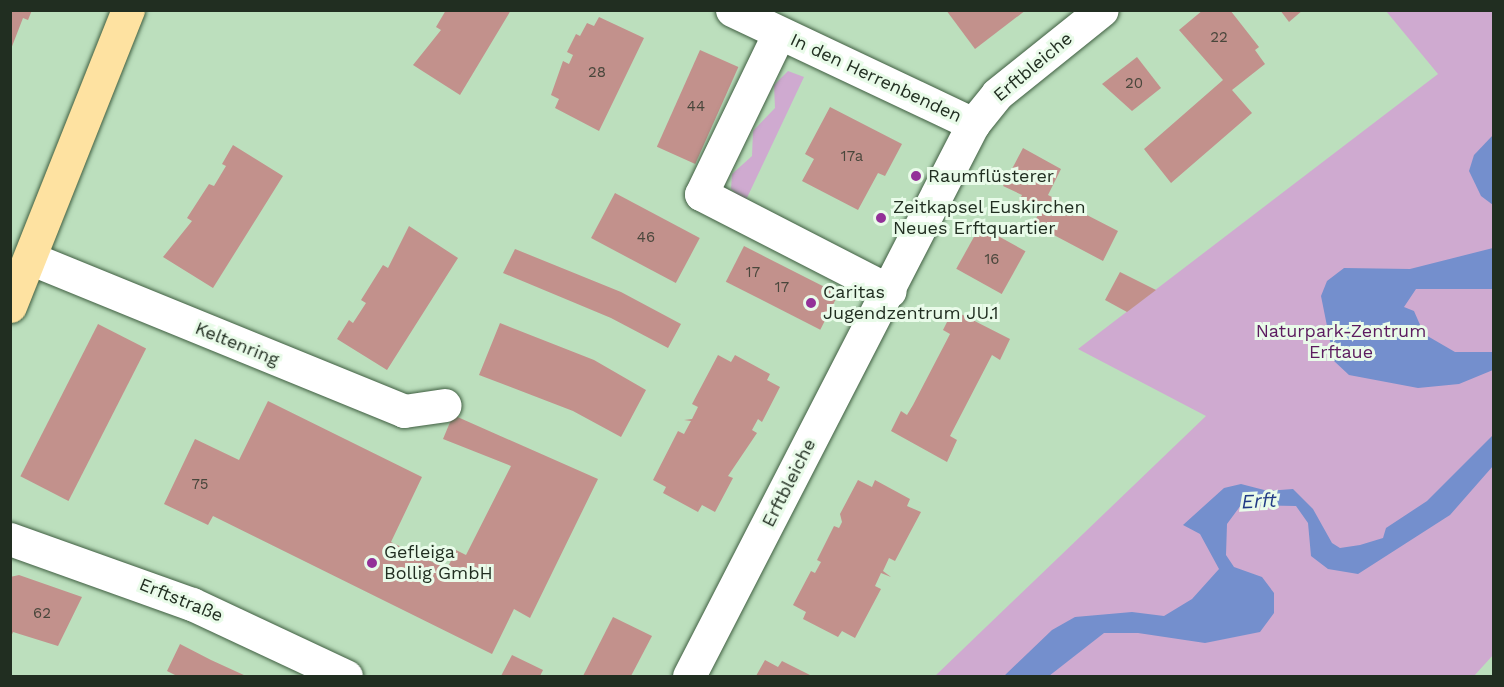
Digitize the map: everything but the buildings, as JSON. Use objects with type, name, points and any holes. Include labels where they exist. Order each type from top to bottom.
[{"type":"main road","points":[[10,306],[32,259],[128,10]]},
{"type":"street","name":"In den Herrenbenden","points":[[732,10],[973,124]]},
{"type":"street","name":"Erftbleiche","points":[[689,676],[890,291],[973,124],[998,94],[1102,10]]},
{"type":"street","name":"In den Herrenbenden","points":[[779,33],[701,194],[890,291]]},
{"type":"street","name":"Keltenring","points":[[32,259],[404,411],[445,405]]},
{"type":"street","name":"Erftstraße","points":[[10,539],[183,600],[346,676]]},
{"type":"green space","name":"Naturpark-Zentrum Erftaue","points":[[1386,11],[1493,11],[1494,654],[1474,676],[935,676],[1206,416],[1078,349],[1438,74]]},
{"type":"green space","points":[[788,71],[804,77],[745,202],[731,189],[732,174],[752,156],[753,131],[775,108],[774,85]]},
{"type":"water","points":[[1493,135],[1493,205],[1481,196],[1469,171],[1474,155]]},
{"type":"water","points":[[1493,248],[1493,289],[1416,289],[1404,307],[1414,311],[1424,334],[1455,352],[1493,352],[1493,370],[1459,384],[1418,388],[1349,375],[1334,361],[1321,296],[1327,281],[1344,268],[1410,269]]},
{"type":"water","name":"Erft","points":[[1493,435],[1493,466],[1450,515],[1358,574],[1328,569],[1311,556],[1308,523],[1296,506],[1241,505],[1227,524],[1226,555],[1234,567],[1262,577],[1274,593],[1274,613],[1260,632],[1205,643],[1138,633],[1104,633],[1049,676],[1004,676],[1052,630],[1075,617],[1132,612],[1164,616],[1192,599],[1219,569],[1200,534],[1183,525],[1224,488],[1241,484],[1268,491],[1293,489],[1313,509],[1332,543],[1340,548],[1360,545],[1383,538],[1386,528],[1427,501]]},
{"type":"place","name":"Raumflüsterer","points":[[916,176]]},
{"type":"place","name":"Zeitkapsel Euskirchen Neues Erftquartier","points":[[881,218]]},
{"type":"place","name":"Caritas Jugendzentrum JU.1","points":[[811,303]]},
{"type":"place","name":"Gefleiga Bollig GmbH","points":[[372,563]]}]
